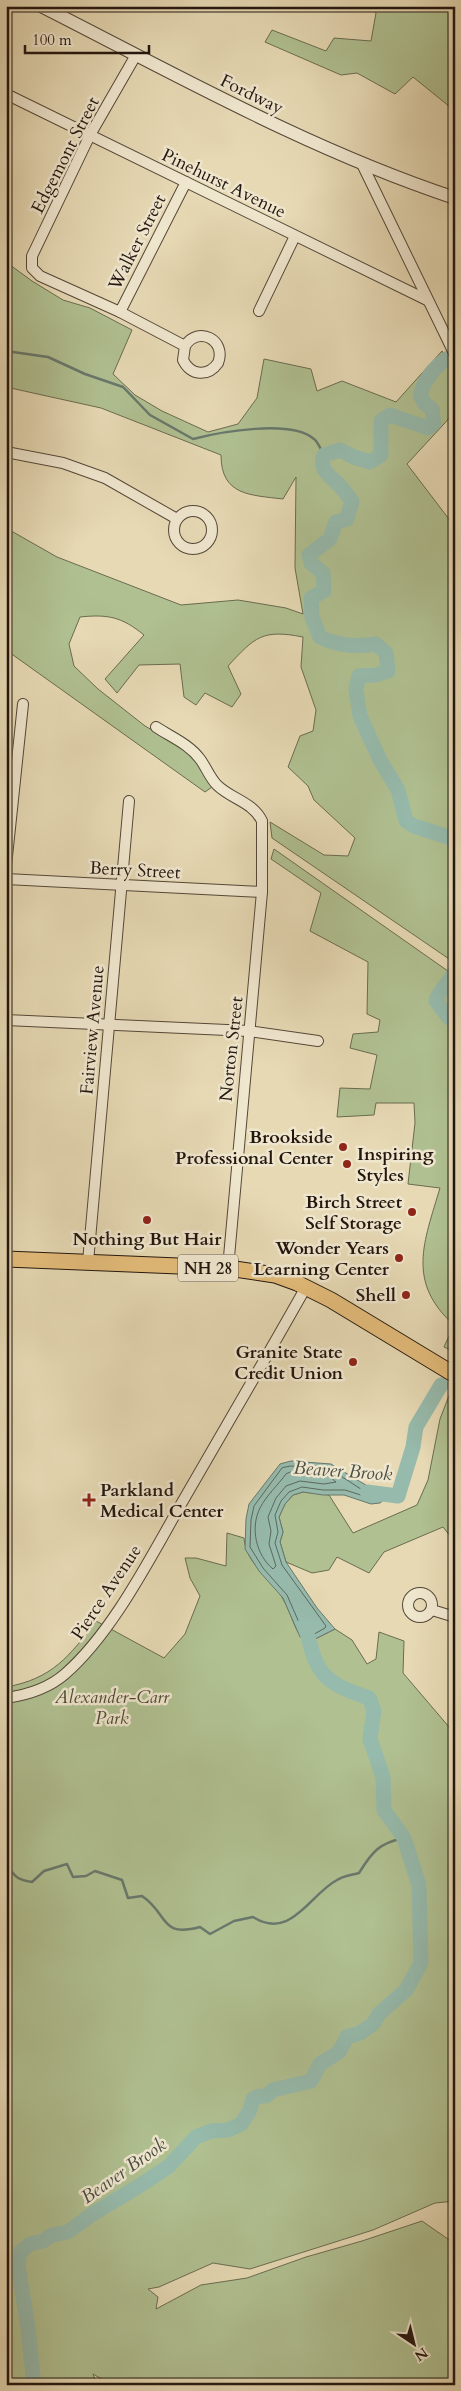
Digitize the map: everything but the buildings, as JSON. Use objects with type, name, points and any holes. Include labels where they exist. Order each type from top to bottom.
[{"type":"main road","name":"NH 28","points":[[6,1259],[228,1268],[262,1272],[306,1287],[348,1309],[455,1375]]},
{"type":"street","name":"Fordway","points":[[41,6],[241,109],[362,164],[455,198]]},
{"type":"street","name":"Edgemont Street","points":[[34,271],[31,265],[32,256],[90,135],[136,55]]},
{"type":"street","name":"Pinehurst Avenue","points":[[6,94],[427,300]]},
{"type":"street","points":[[362,164],[455,355]]},
{"type":"street","name":"Walker Street","points":[[34,271],[40,276],[120,312],[186,182]]},
{"type":"street","points":[[260,311],[295,236]]},
{"type":"street","points":[[120,312],[185,346]]},
{"type":"street","points":[[6,452],[63,463],[105,478],[177,519]]},
{"type":"street","points":[[6,866],[23,704]]},
{"type":"street","name":"Norton Street","points":[[156,728],[189,747],[200,759],[218,786],[259,815],[262,821],[262,892],[228,1268]]},
{"type":"street","name":"Fairview Avenue","points":[[88,1262],[108,1024],[130,801]]},
{"type":"street","name":"Berry Street","points":[[6,879],[262,892]]},
{"type":"street","points":[[6,1020],[249,1031],[318,1041]]},
{"type":"street","name":"Pierce Avenue","points":[[6,1698],[35,1691],[60,1678],[86,1651],[113,1616],[166,1530],[306,1287]]},
{"type":"street","points":[[432,1610],[455,1617]]},
{"type":"green space","points":[[367,6],[455,6],[455,111],[413,77],[395,94],[357,73],[341,75],[265,42],[272,30],[326,51],[334,38],[371,41],[376,13]]},
{"type":"green space","points":[[6,262],[63,300],[90,308],[132,330],[113,374],[135,395],[162,411],[208,432],[238,424],[257,398],[264,359],[311,369],[317,391],[342,381],[396,402],[442,351],[455,373],[455,412],[407,464],[455,527],[455,617],[453,618],[455,622],[455,963],[272,838],[270,822],[324,855],[348,856],[355,838],[314,800],[308,786],[288,767],[300,736],[313,731],[316,710],[301,667],[303,637],[278,634],[268,635],[253,642],[228,666],[241,694],[232,707],[205,693],[196,705],[184,697],[180,664],[139,665],[117,693],[105,679],[144,635],[129,624],[114,618],[99,616],[80,617],[69,644],[74,666],[98,689],[145,726],[189,751],[212,787],[205,792],[6,650],[6,528],[57,557],[181,605],[238,600],[286,608],[303,614],[295,568],[296,477],[283,499],[249,494],[232,486],[226,479],[222,468],[221,455],[101,408],[6,387]]},
{"type":"green space","points":[[274,849],[455,976],[455,1352],[444,1347],[454,1325],[439,1309],[429,1293],[424,1277],[425,1244],[440,1188],[408,1184],[415,1123],[414,1103],[376,1103],[374,1115],[337,1117],[340,1088],[370,1089],[377,1055],[350,1048],[353,1034],[378,1032],[380,1020],[367,1014],[368,962],[310,931],[321,893],[271,859]]},
{"type":"green space","points":[[452,1388],[455,1389],[455,1542],[443,1527],[384,1552],[369,1573],[337,1557],[329,1570],[312,1573],[286,1562],[280,1542],[283,1532],[279,1517],[285,1504],[293,1495],[303,1492],[329,1495],[353,1533],[417,1505],[428,1480],[440,1419]]},
{"type":"green space","name":"Alexander-Carr Park","points":[[227,1533],[244,1538],[249,1556],[278,1591],[299,1634],[307,1643],[335,1629],[352,1640],[367,1664],[376,1659],[379,1632],[404,1641],[403,1673],[455,1734],[455,2201],[435,2203],[373,2230],[250,2269],[213,2263],[159,2287],[148,2289],[158,2297],[156,2309],[201,2285],[247,2278],[306,2257],[422,2221],[455,2244],[455,2385],[112,2385],[93,2374],[97,2385],[6,2385],[6,1687],[36,1678],[59,1664],[96,1621],[164,1658],[185,1634],[200,1596],[190,1578],[185,1558],[196,1558],[226,1566]]},
{"type":"water","points":[[291,1461],[331,1464],[374,1490],[386,1492],[386,1498],[380,1503],[371,1504],[344,1495],[323,1495],[303,1492],[293,1495],[285,1504],[279,1517],[283,1532],[280,1542],[286,1562],[317,1608],[335,1629],[307,1643],[300,1637],[283,1598],[259,1571],[245,1549],[246,1519],[249,1504],[280,1464]]},
{"type":"waterway","points":[[6,351],[48,357],[85,374],[123,387],[150,415],[193,439],[220,433],[273,428],[303,433],[314,439],[324,455]]},
{"type":"waterway","name":"Beaver Brook","points":[[455,355],[443,361],[433,371],[422,389],[420,395],[425,404],[432,409],[434,423],[428,428],[390,415],[381,421],[381,455],[370,462],[340,450],[324,455],[323,464],[326,472],[352,501],[347,519],[336,522],[330,539],[309,555],[311,563],[323,573],[324,591],[311,598],[312,617],[320,637],[347,645],[376,644],[386,653],[388,671],[376,675],[359,676],[356,689],[360,716],[380,760],[398,790],[406,821],[414,826],[451,838],[455,843]]},
{"type":"waterway","name":"Beaver Brook","points":[[455,972],[439,993],[436,1001],[449,1018],[455,1020]]},
{"type":"waterway","name":"Beaver Brook","points":[[367,1492],[398,1496],[413,1447],[416,1427],[441,1385]]},
{"type":"waterway","name":"Beaver Brook","points":[[34,2385],[28,2328],[18,2265],[20,2252],[30,2244],[43,2241],[52,2235],[68,2232],[91,2215],[144,2183],[169,2166],[196,2137],[211,2131],[228,2130],[241,2124],[249,2112],[253,2099],[266,2096],[273,2090],[311,2081],[320,2064],[339,2052],[347,2037],[360,2033],[373,2024],[379,2014],[406,1990],[421,1963],[419,1885],[404,1838],[384,1810],[383,1777],[370,1739],[374,1711],[369,1698],[340,1686],[323,1673],[313,1654],[305,1624]]},
{"type":"waterway","points":[[6,1864],[16,1877],[32,1882],[44,1871],[67,1864],[73,1877],[86,1876],[95,1871],[122,1880],[128,1898],[142,1896],[151,1903],[171,1927],[187,1930],[200,1927],[210,1934],[234,1921],[253,1917],[266,1923],[278,1923],[289,1920],[337,1880],[359,1873],[372,1854],[382,1846],[404,1838]]},
{"type":"place","name":"Brookside Professional Center","points":[[343,1147]]},
{"type":"place","name":"Inspiring Styles","points":[[347,1164]]},
{"type":"place","name":"Birch Street Self Storage","points":[[412,1212]]},
{"type":"place","name":"Nothing But Hair","points":[[147,1220]]},
{"type":"place","name":"Wonder Years Learning Center","points":[[399,1258]]},
{"type":"place","name":"Shell","points":[[406,1295]]},
{"type":"place","name":"Granite State Credit Union","points":[[353,1362]]},
{"type":"place","name":"Parkland Medical Center","points":[[89,1500]]}]
